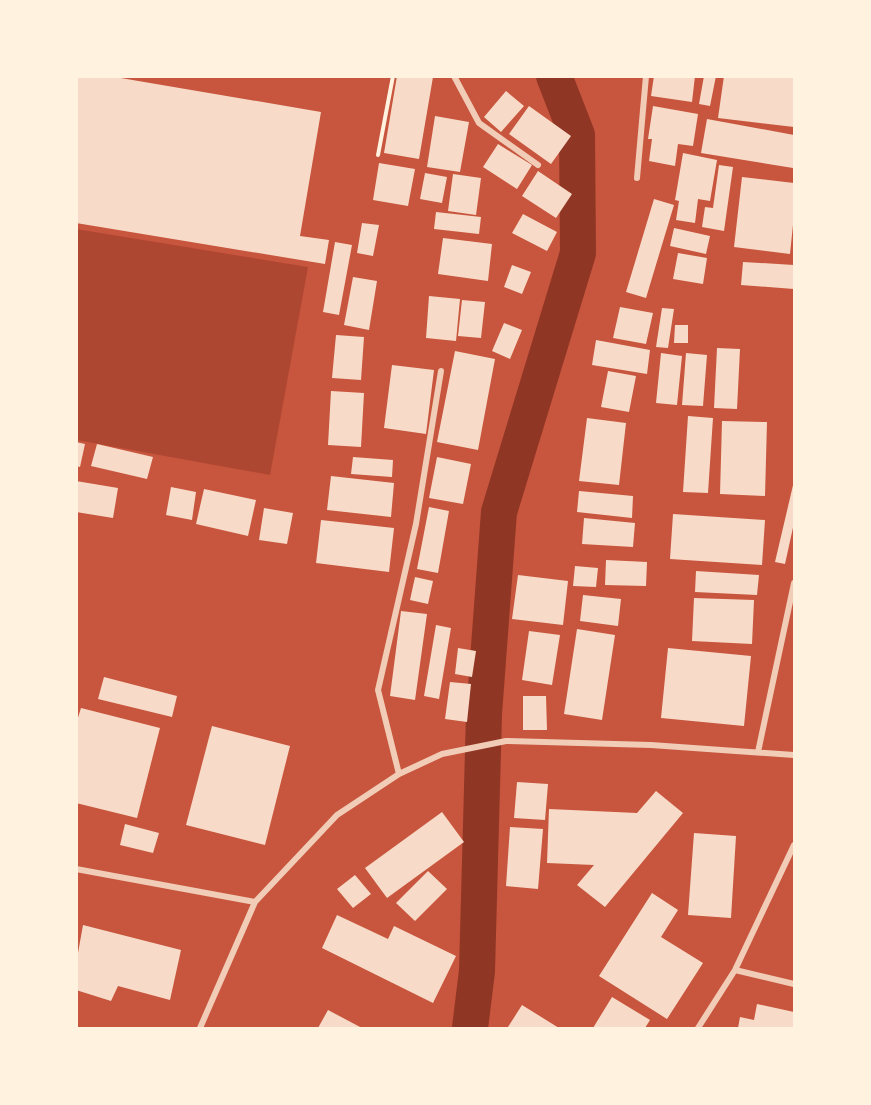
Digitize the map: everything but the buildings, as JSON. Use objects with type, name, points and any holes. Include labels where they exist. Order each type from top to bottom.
[{"type":"street","points":[[454,76],[479,123],[538,165]]},
{"type":"street","points":[[638,178],[646,76]]},
{"type":"street","points":[[399,774],[378,690],[416,524],[441,371]]},
{"type":"street","points":[[758,752],[795,583]]},
{"type":"street","points":[[200,1029],[255,902],[337,815],[399,774],[442,754],[506,741],[651,745],[795,754]]},
{"type":"street","points":[[698,1029],[735,970],[795,845]]},
{"type":"street","points":[[76,869],[255,902]]},
{"type":"street","points":[[735,970],[795,984]]},
{"type":"path","points":[[378,155],[393,76]]},
{"type":"shaded area","points":[[76,229],[308,267],[270,475],[77,440]]},
{"type":"waterway","points":[[470,1028],[477,971],[484,714],[499,512],[578,253],[577,135],[554,76]]}]
